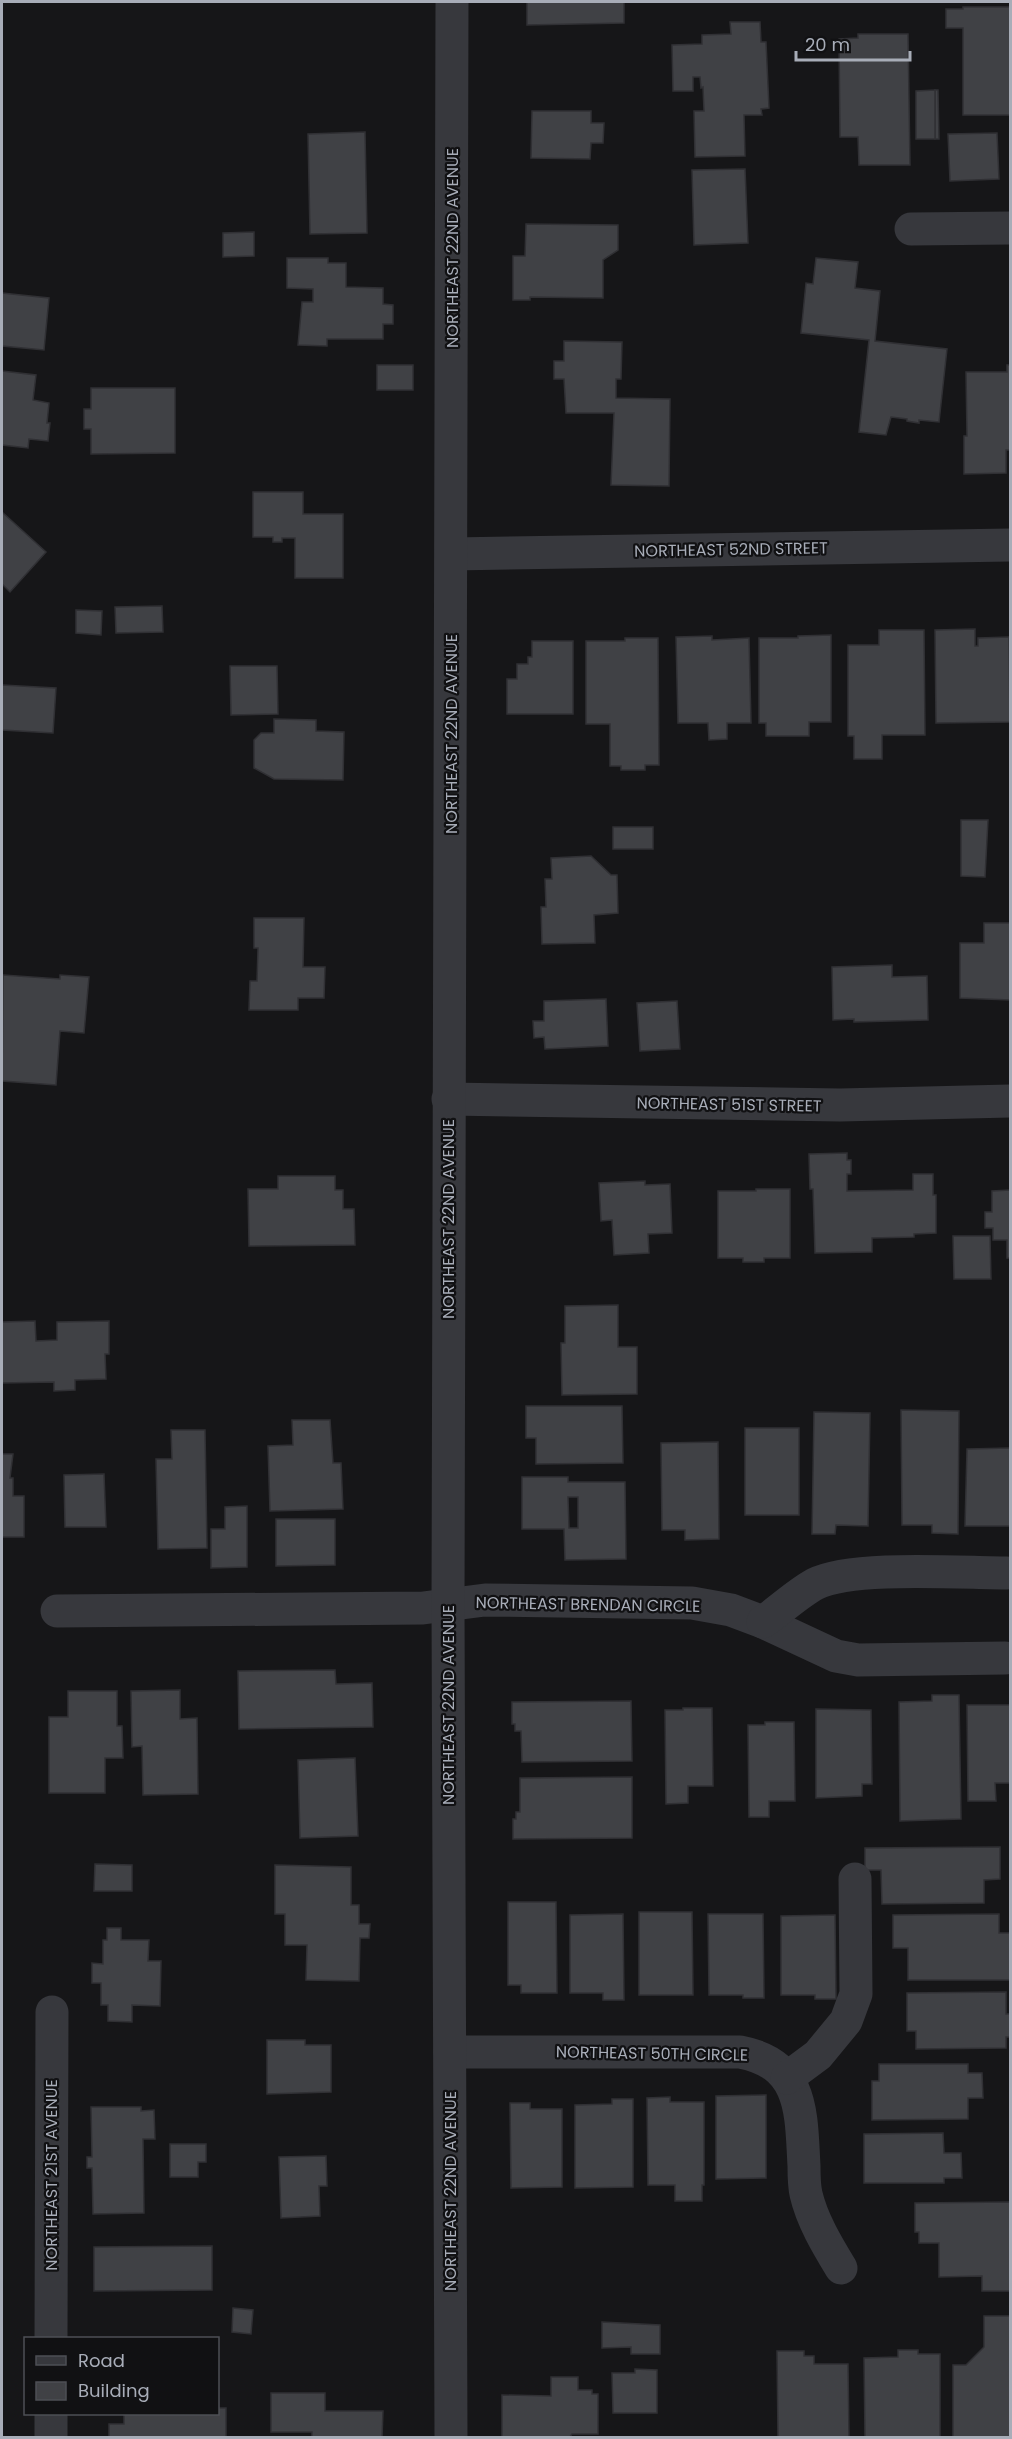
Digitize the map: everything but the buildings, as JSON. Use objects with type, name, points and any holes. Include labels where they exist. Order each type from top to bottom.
[{"type":"street","name":"NORTHEAST 22ND AVENUE","points":[[451,2438],[448,1099],[452,554],[452,2]]},
{"type":"street","points":[[911,229],[1011,228]]},
{"type":"street","name":"NORTHEAST 52ND STREET","points":[[452,554],[1011,545]]},
{"type":"street","name":"NORTHEAST 51ST STREET","points":[[448,1099],[840,1105],[1011,1101]]},
{"type":"street","points":[[763,1622],[816,1584],[848,1575],[874,1573],[1007,1574]]},
{"type":"street","name":"NORTHEAST BRENDAN CIRCLE","points":[[57,1611],[423,1608],[485,1600],[692,1603],[731,1610],[763,1622],[836,1656],[858,1660],[1005,1658]]},
{"type":"street","points":[[787,2078],[818,2055],[846,2021],[856,1994],[855,1879]]},
{"type":"street","name":"NORTHEAST 21ST AVENUE","points":[[51,2337],[52,2012]]},
{"type":"street","name":"NORTHEAST 50TH CIRCLE","points":[[450,2052],[740,2052],[757,2055],[773,2064],[787,2078],[797,2094],[801,2113],[805,2193],[821,2235],[841,2268]]},
{"type":"street","points":[[51,2415],[51,2438]]}]
